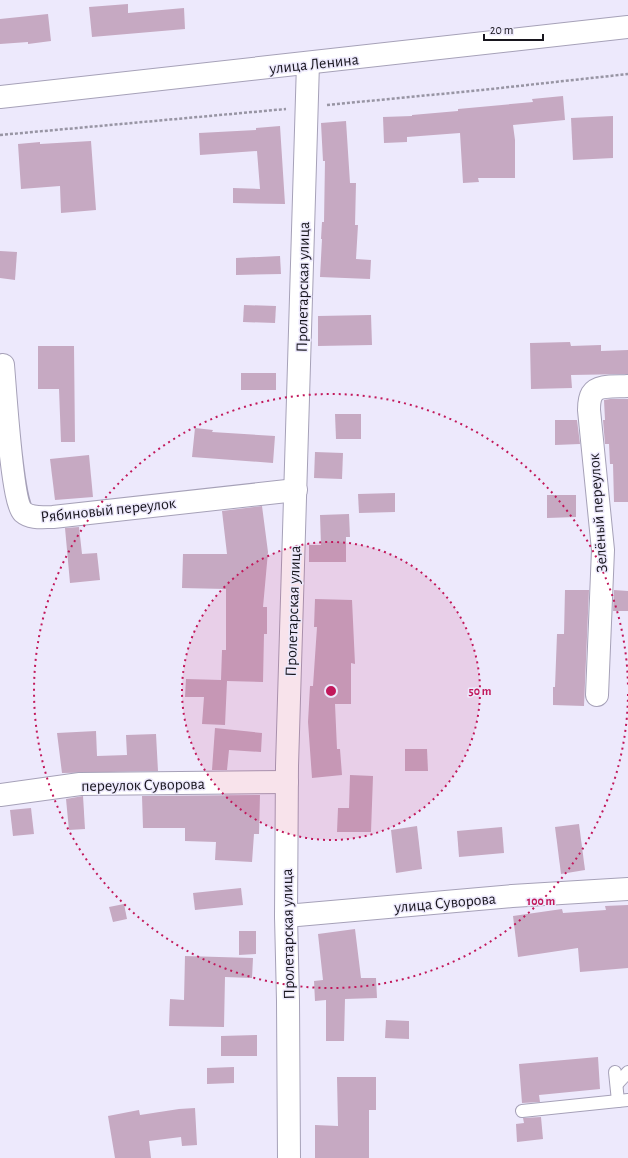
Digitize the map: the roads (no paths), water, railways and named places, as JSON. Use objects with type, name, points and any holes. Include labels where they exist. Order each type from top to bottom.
[{"type":"street","name":"улица Ленина","points":[[0,97],[628,27]]},
{"type":"street","name":"Пролетарская улица","points":[[289,1158],[286,782],[308,63]]},
{"type":"street","name":"Рябиновый переулок","points":[[3,365],[10,448],[16,496],[19,506],[24,512],[31,516],[53,517],[296,490]]},
{"type":"street","name":"Зелёный переулок","points":[[597,695],[603,550],[589,410],[590,400],[592,394],[600,388],[628,386]]},
{"type":"street","name":"переулок Суворова","points":[[0,795],[80,784],[286,782]]},
{"type":"street","name":"улица Суворова","points":[[286,916],[512,896],[628,889]]},
{"type":"lane","points":[[522,1111],[623,1101],[616,1078],[628,1072]]}]
